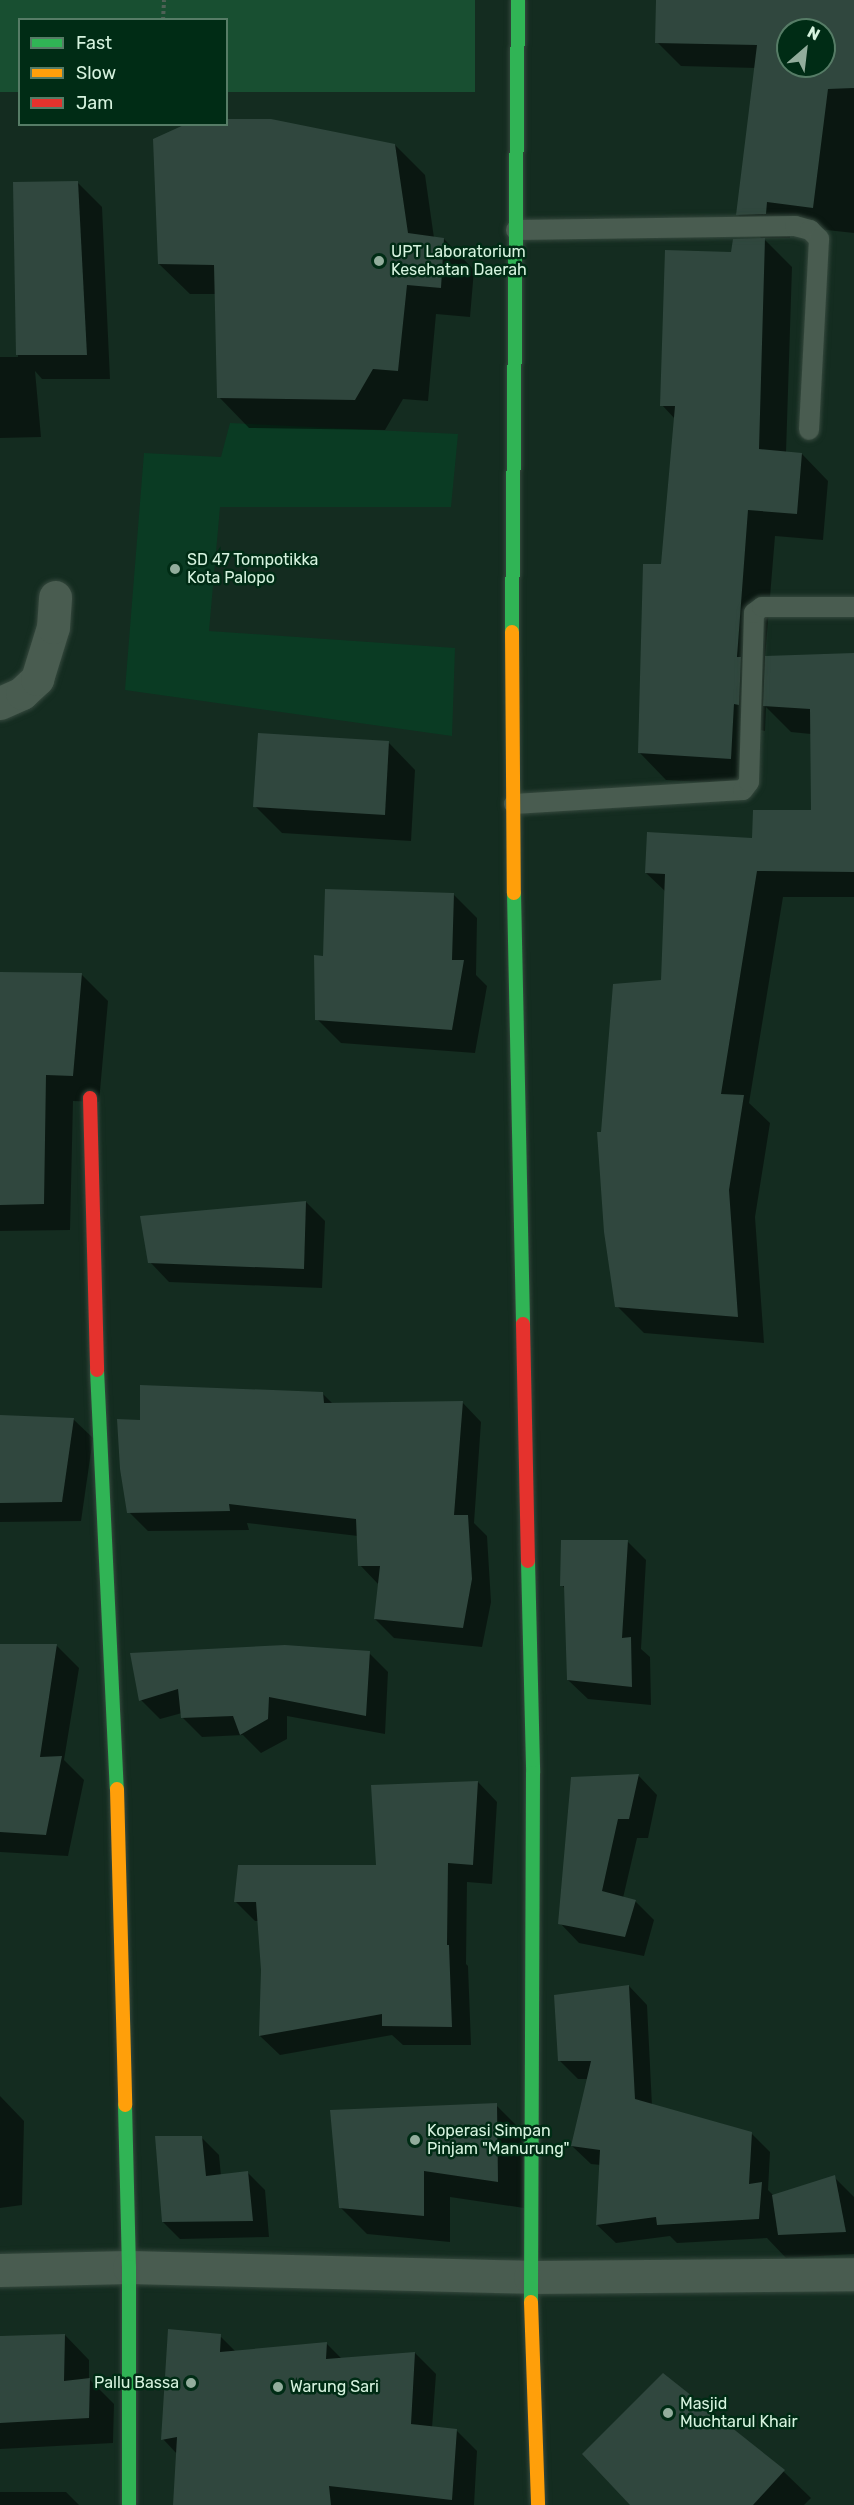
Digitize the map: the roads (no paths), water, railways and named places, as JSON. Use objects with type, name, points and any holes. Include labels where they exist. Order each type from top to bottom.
[{"type":"street","points":[[518,0],[511,740],[533,1773],[530,2277],[538,2505]]},
{"type":"street","points":[[0,704],[22,693],[37,679],[53,627],[55,597]]},
{"type":"street","points":[[90,1098],[97,1387],[119,1826],[129,2267],[129,2505]]},
{"type":"street","points":[[0,2270],[129,2267],[530,2277],[854,2274]]},
{"type":"lane","points":[[516,230],[795,226],[810,230],[819,239],[809,429]]},
{"type":"lane","points":[[514,804],[743,790],[749,782],[754,613],[762,607],[854,607]]},
{"type":"place","name":"UPT Laboratorium Kesehatan Daerah","points":[[379,261]]},
{"type":"place","name":"SD 47 Tompotikka Kota Palopo","points":[[175,569]]},
{"type":"place","name":"Koperasi Simpan Pinjam \"Manurung\"","points":[[415,2140]]},
{"type":"place","name":"Pallu Bassa","points":[[191,2383]]},
{"type":"place","name":"Warung Sari","points":[[278,2387]]},
{"type":"place","name":"Masjid Muchtarul Khair","points":[[668,2413]]}]
